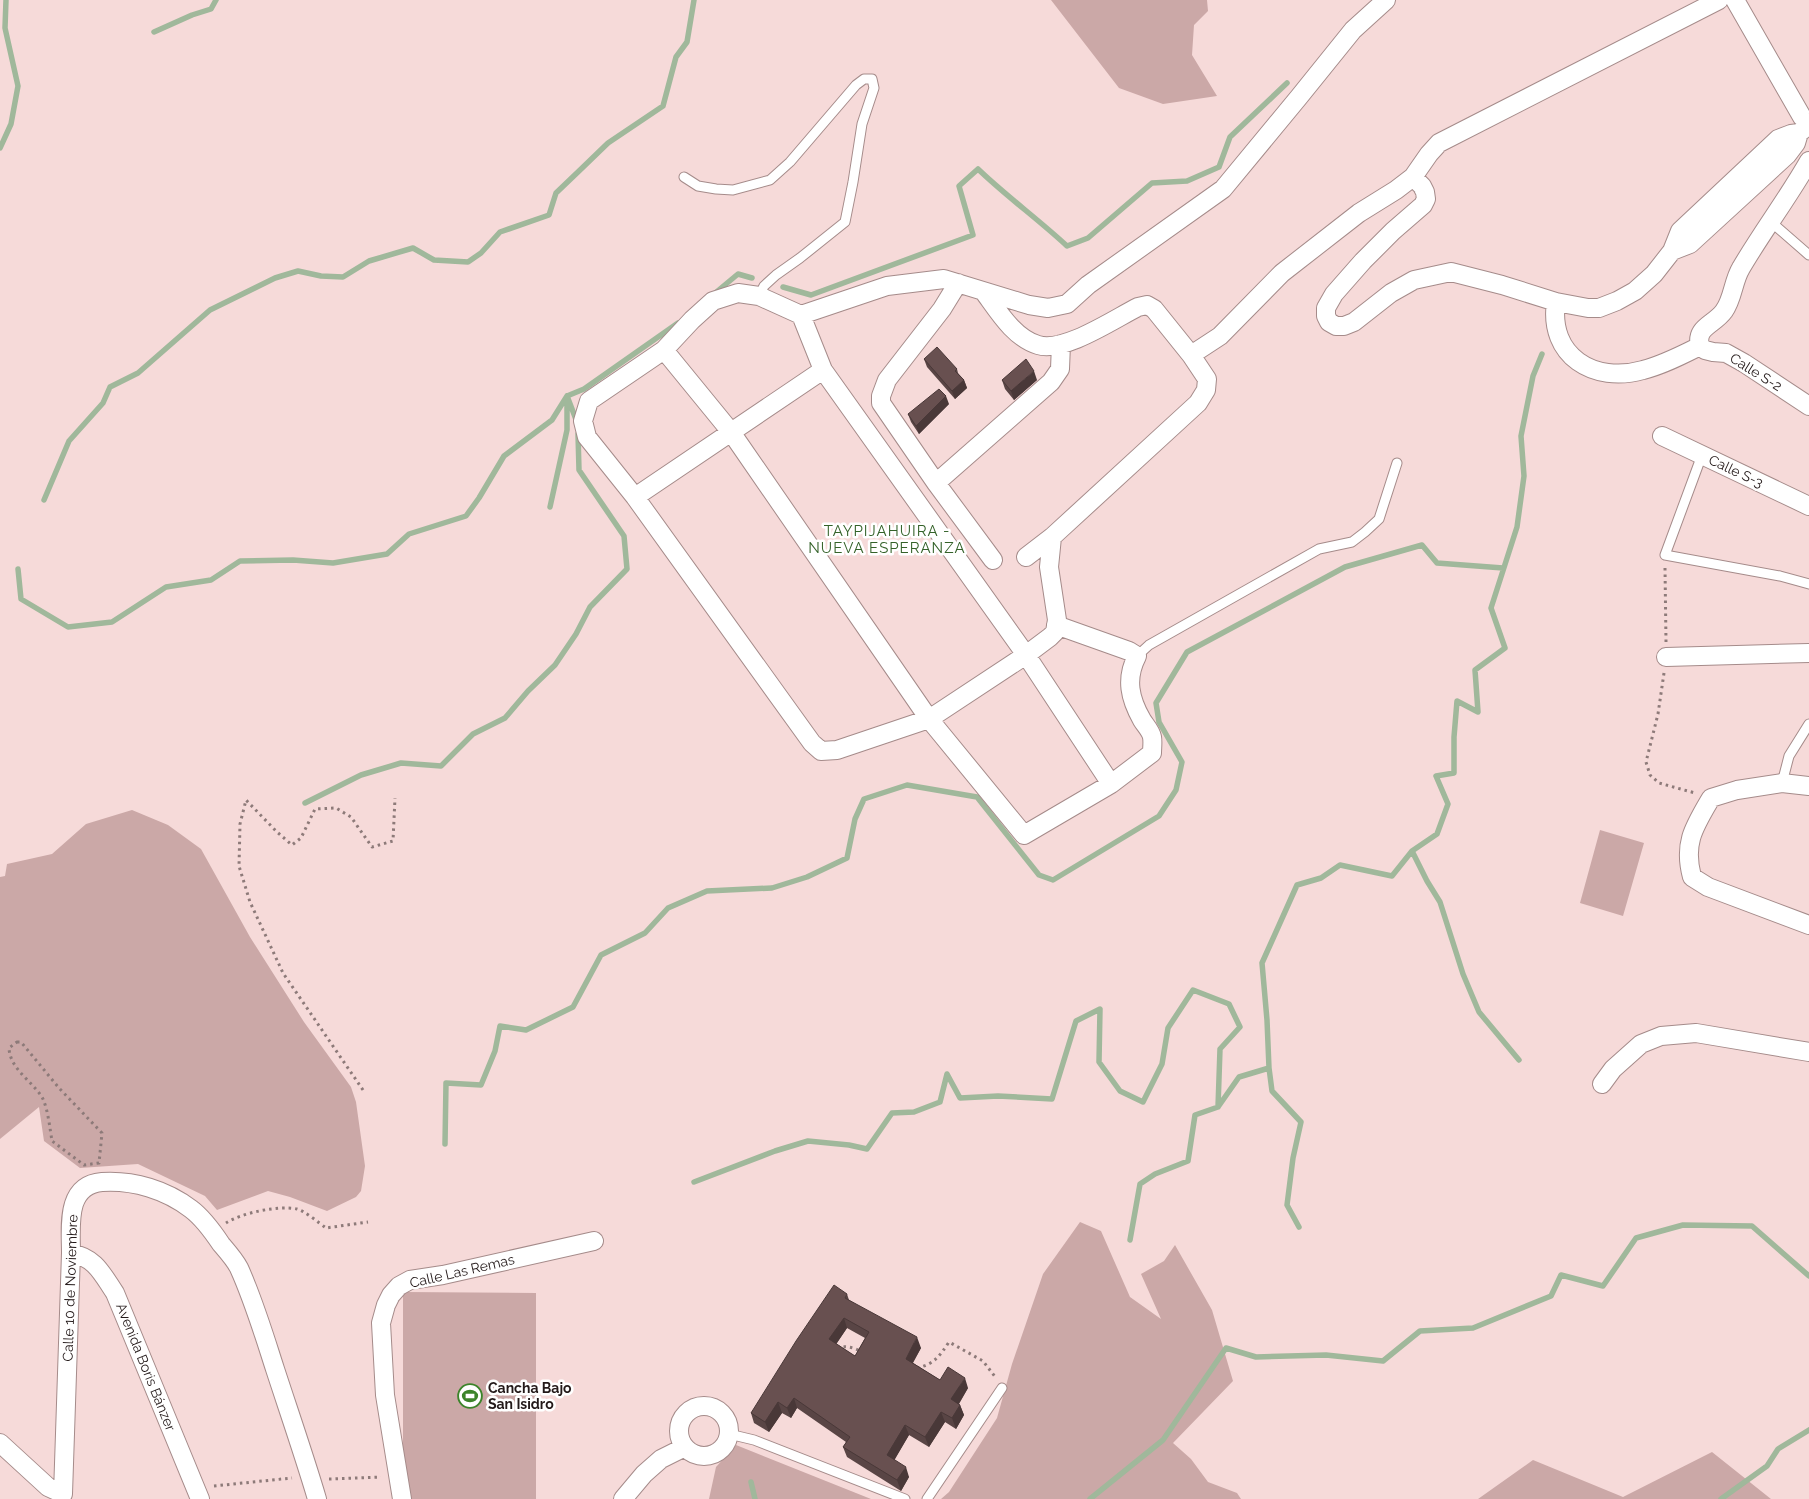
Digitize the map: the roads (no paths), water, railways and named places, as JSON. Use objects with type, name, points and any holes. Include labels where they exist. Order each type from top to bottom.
[{"type":"street","points":[[1052,537],[1050,567],[1056,626],[1050,637],[1026,655],[929,718],[837,750],[821,750],[812,743],[635,497],[588,437],[583,422],[589,401],[664,350],[692,320],[713,302],[738,293],[759,296],[801,315],[887,286],[944,279],[1029,305],[1048,308],[1067,304],[1088,285],[1223,189],[1353,30],[1386,0]]},
{"type":"street","points":[[1191,356],[1220,336],[1282,273],[1359,213],[1413,177],[1439,143],[1719,0]]},
{"type":"street","points":[[1413,177],[1425,192],[1424,205],[1393,231],[1334,294],[1326,308],[1326,316],[1329,322],[1336,326],[1344,326],[1354,322],[1391,293],[1414,280],[1451,272],[1502,284],[1556,302],[1588,308],[1599,308],[1617,301],[1635,291],[1654,274],[1672,251],[1690,244],[1787,155],[1806,127],[1802,116],[1735,0]]},
{"type":"street","points":[[1556,302],[1556,330],[1563,347],[1576,361],[1596,370],[1620,373],[1643,370],[1700,346],[1698,338],[1701,331],[1713,323],[1725,310],[1739,270],[1809,161]]},
{"type":"street","points":[[958,283],[942,309],[887,380],[881,396],[881,403],[936,483],[993,560]]},
{"type":"street","points":[[984,292],[1014,330],[1039,346],[1061,344],[1074,340],[1138,307],[1148,305],[1154,309],[1207,379],[1206,390],[1198,403],[1052,537],[1026,557]]},
{"type":"street","points":[[801,315],[823,370],[1026,655],[1111,784]]},
{"type":"street","points":[[936,483],[1051,382],[1060,369],[1061,344]]},
{"type":"street","name":"Calle S-2","points":[[1700,346],[1705,350],[1726,353],[1809,406]]},
{"type":"street","points":[[664,350],[731,432],[929,718],[1024,836],[1111,784],[1152,753],[1152,736],[1136,710],[1130,694],[1130,677],[1133,663],[1137,656],[1122,648],[1056,626]]},
{"type":"street","points":[[635,497],[823,370]]},
{"type":"street","name":"Calle S-3","points":[[1662,436],[1809,506]]},
{"type":"street","points":[[1666,657],[1809,653]]},
{"type":"street","points":[[1809,786],[1782,783],[1737,790],[1711,798],[1697,822],[1688,845],[1688,862],[1692,877],[1708,887],[1809,925]]},
{"type":"street","points":[[1602,1084],[1613,1069],[1641,1044],[1661,1036],[1696,1034],[1809,1052]]},
{"type":"street","name":"Calle 10 de Noviembre","points":[[0,1443],[48,1487],[63,1494],[71,1213],[74,1203],[87,1187],[97,1183],[114,1182],[152,1188],[193,1210],[213,1232],[238,1266],[253,1303],[317,1499]]},
{"type":"street","name":"Calle Las Remas","points":[[402,1499],[386,1395],[382,1322],[390,1295],[398,1286],[410,1280],[443,1275],[594,1241]]},
{"type":"street","name":"Avenida Boris Bánzer","points":[[71,1253],[80,1255],[96,1264],[115,1293],[198,1494]]},
{"type":"street","points":[[705,1406],[720,1412],[728,1426],[729,1434],[727,1442],[715,1454],[699,1456],[691,1453],[685,1447],[681,1440],[680,1424],[690,1411],[705,1406]]},
{"type":"street","points":[[623,1499],[644,1474],[661,1459],[685,1447]]},
{"type":"lane","points":[[684,177],[698,186],[733,190],[770,180],[790,162],[856,85],[864,79],[872,79],[874,88],[862,124],[845,222],[800,258],[776,274],[764,286],[759,296]]},
{"type":"lane","points":[[1771,222],[1809,255]]},
{"type":"lane","points":[[1702,455],[1665,555],[1780,576],[1809,584]]},
{"type":"lane","points":[[1137,656],[1149,645],[1319,549],[1352,542],[1379,519],[1397,463]]},
{"type":"lane","points":[[1782,783],[1789,756],[1809,724]]},
{"type":"lane","points":[[927,1499],[1002,1388]]},
{"type":"lane","points":[[729,1434],[754,1440],[905,1499]]},
{"type":"waterway","points":[[0,148],[11,124],[18,86],[5,28],[6,0]]},
{"type":"waterway","points":[[154,32],[192,15],[211,9],[216,0]]},
{"type":"waterway","points":[[44,500],[69,441],[103,403],[110,387],[138,373],[210,310],[275,278],[298,271],[321,276],[343,277],[369,261],[413,248],[434,260],[468,262],[481,253],[500,232],[549,215],[556,193],[608,143],[663,106],[676,57],[687,42],[694,0]]},
{"type":"waterway","points":[[783,287],[811,295],[973,235],[959,186],[978,169],[1067,246],[1088,238],[1152,183],[1187,181],[1219,167],[1230,137],[1287,83]]},
{"type":"waterway","points":[[714,294],[738,274],[752,278]]},
{"type":"waterway","points":[[550,507],[567,430],[567,396],[584,389],[678,323]]},
{"type":"waterway","points":[[1130,1240],[1140,1184],[1155,1174],[1188,1161],[1195,1115],[1218,1107],[1239,1077],[1269,1068],[1262,963],[1297,885],[1321,878],[1340,865],[1392,876],[1412,851],[1437,834],[1448,804],[1436,776],[1454,773],[1457,701],[1478,712],[1475,670],[1505,648],[1491,608],[1517,527],[1524,476],[1521,436],[1533,376],[1542,354]]},
{"type":"waterway","points":[[567,396],[577,422]]},
{"type":"waterway","points":[[18,569],[21,599],[68,627],[112,622],[166,587],[211,580],[240,561],[293,560],[333,563],[387,554],[409,534],[466,516],[504,456],[552,420],[567,396]]},
{"type":"waterway","points":[[305,803],[361,775],[401,763],[441,766],[473,734],[505,718],[528,691],[555,665],[576,634],[590,607],[627,569],[624,536],[579,470],[578,434]]},
{"type":"waterway","points":[[445,1144],[446,1083],[481,1085],[495,1051],[500,1026],[526,1030],[573,1007],[601,955],[645,933],[668,908],[707,891],[772,888],[807,877],[847,858],[855,819],[864,799],[907,785],[977,797],[1039,875],[1053,880],[1159,816],[1176,790],[1182,762],[1159,722],[1156,703],[1187,652],[1345,567],[1422,545],[1437,563],[1503,568]]},
{"type":"waterway","points":[[1412,851],[1440,902],[1463,974],[1479,1012],[1519,1060]]},
{"type":"waterway","points":[[694,1182],[775,1151],[808,1141],[849,1145],[867,1149],[892,1113],[914,1112],[940,1102],[947,1074],[960,1098],[998,1096],[1052,1099],[1076,1021],[1100,1009],[1099,1062],[1120,1091],[1143,1102],[1162,1064],[1168,1028],[1193,990],[1229,1004],[1240,1027],[1220,1049],[1218,1107]]},
{"type":"waterway","points":[[1269,1068],[1272,1091],[1301,1122],[1293,1158],[1287,1205],[1299,1227]]},
{"type":"waterway","points":[[1090,1499],[1163,1440],[1226,1348],[1256,1357],[1326,1355],[1383,1361],[1420,1331],[1473,1328],[1551,1296],[1561,1275],[1603,1286],[1636,1238],[1683,1225],[1752,1226],[1809,1276]]},
{"type":"waterway","points":[[1721,1499],[1767,1466],[1778,1449],[1809,1430]]},
{"type":"waterway","points":[[751,1482],[755,1499]]},
{"type":"place","name":"Cancha Bajo San Isidro","points":[[470,1396]]},
{"type":"district","name":"TAYPIJAHUIRA - NUEVA ESPERANZA","points":[[887,540]]}]
